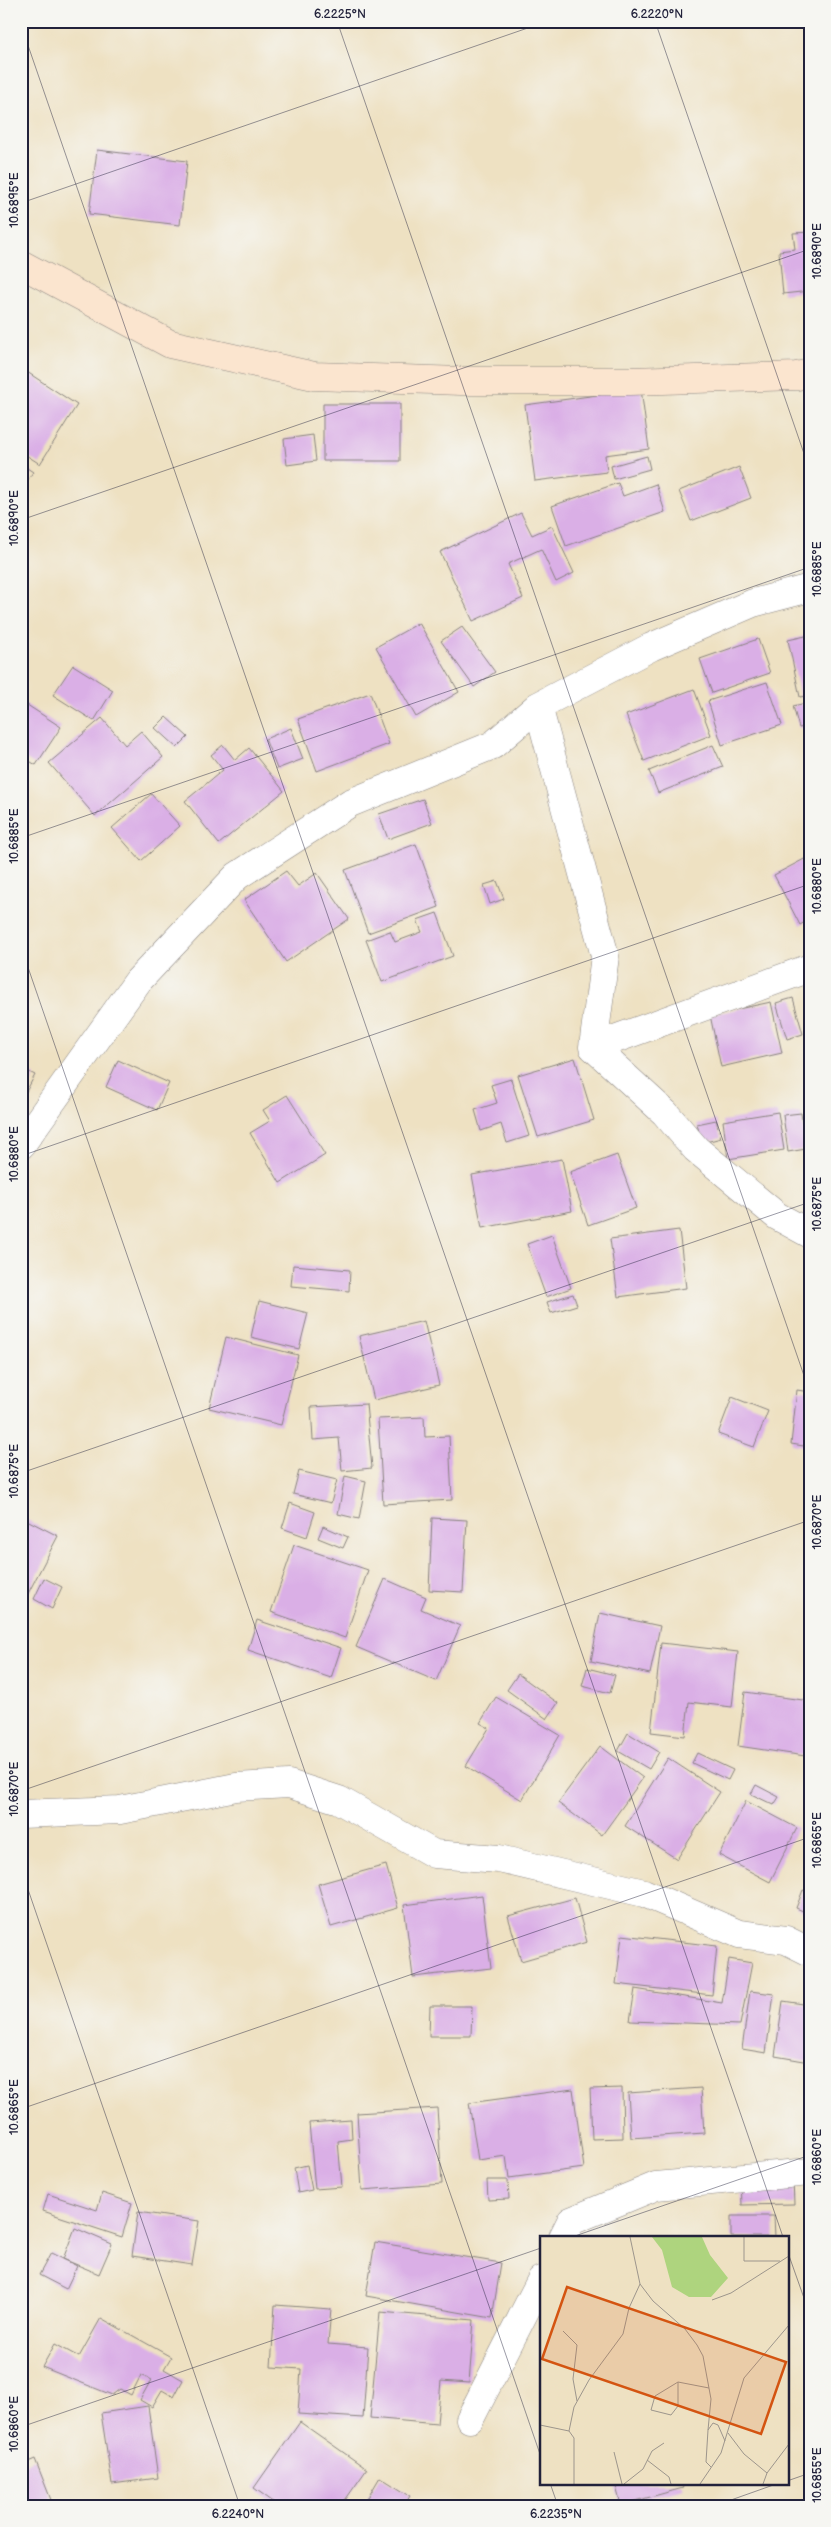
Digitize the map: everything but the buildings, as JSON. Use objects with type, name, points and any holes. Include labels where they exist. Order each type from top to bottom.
[{"type":"main road","points":[[21,264],[170,344],[314,376],[461,381],[630,381],[797,376],[810,373]]},
{"type":"street","points":[[21,1145],[138,981],[237,876],[350,803],[493,745],[538,706],[651,646],[753,603],[810,588]]},
{"type":"street","points":[[538,706],[606,956],[593,1047]]},
{"type":"street","points":[[593,1047],[810,968]]},
{"type":"street","points":[[593,1047],[665,1113],[696,1149],[777,1216],[810,1234]]},
{"type":"street","points":[[21,1814],[120,1810],[236,1787],[289,1784],[339,1800],[434,1854],[499,1859],[644,1893],[739,1934],[786,1940],[810,1952]]},
{"type":"street","points":[[564,2236],[572,2221],[656,2186],[810,2172]]},
{"type":"street","points":[[470,2419],[540,2282]]}]
